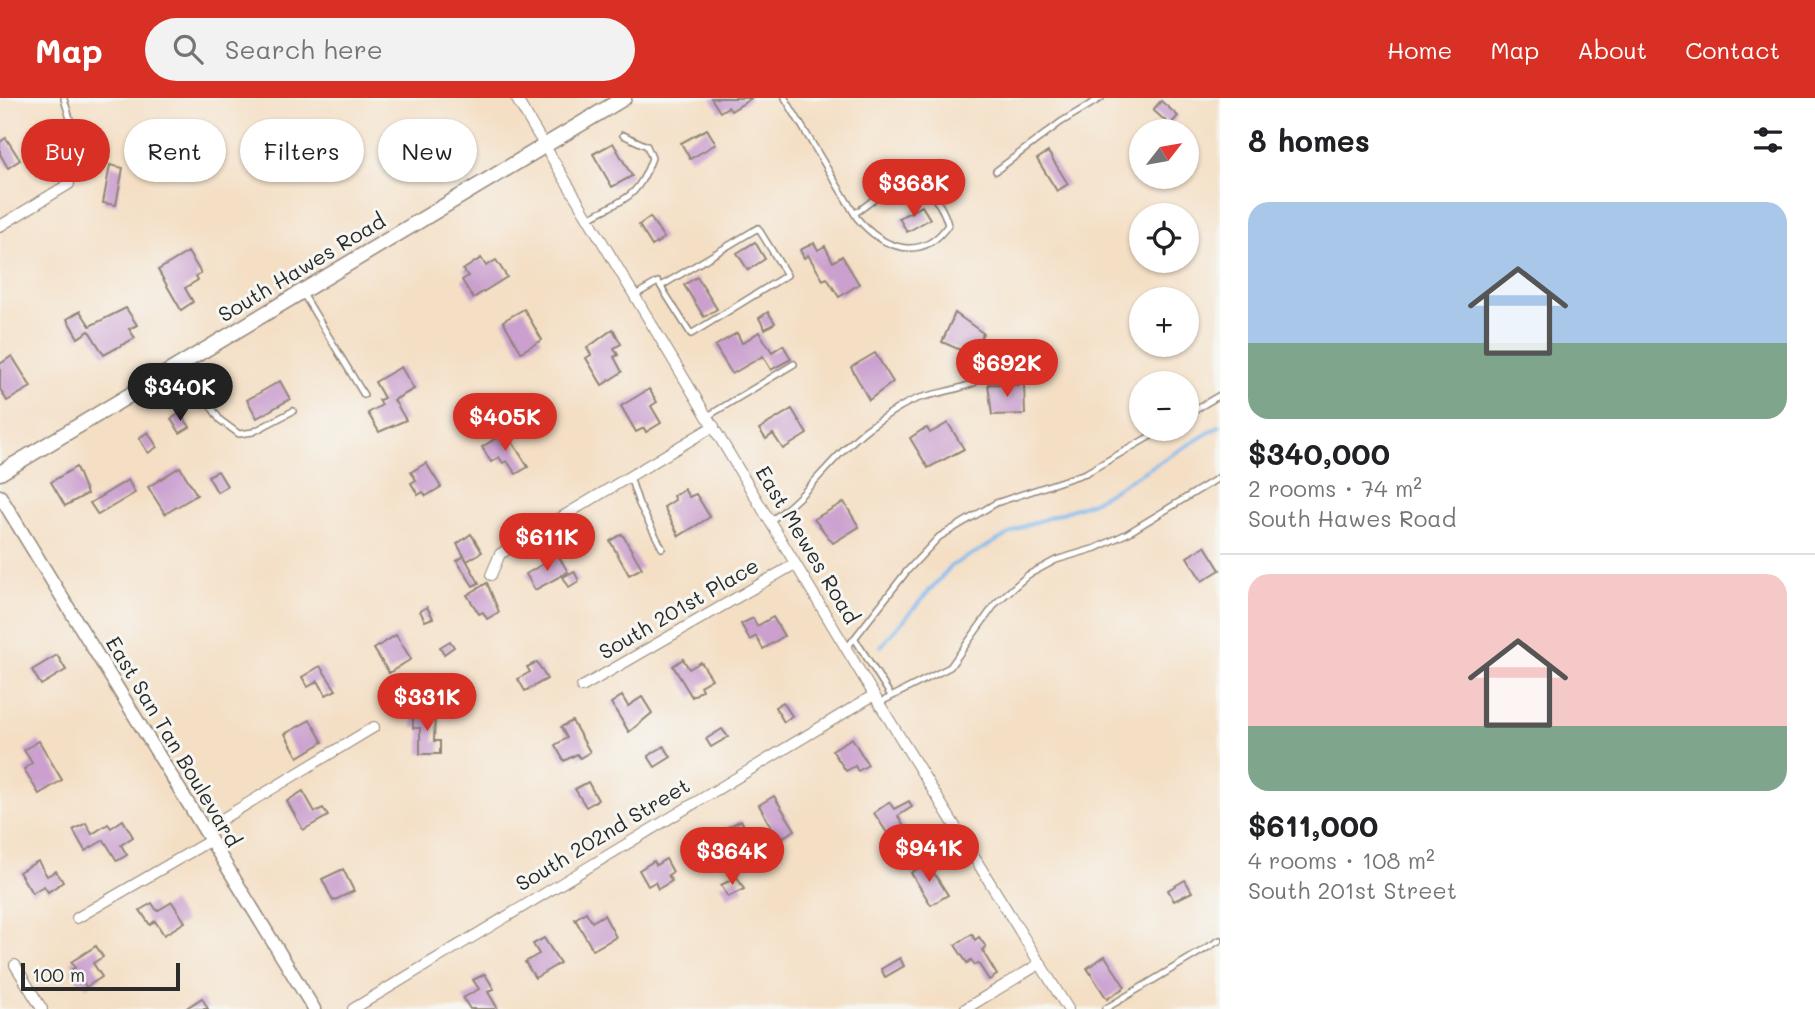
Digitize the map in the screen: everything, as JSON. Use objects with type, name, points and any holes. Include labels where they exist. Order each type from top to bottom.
[{"type":"main road","name":"South Hawes Road","points":[[0,473],[624,98]]},
{"type":"street","name":"East Mewes Road","points":[[516,98],[876,699],[1068,1009]]},
{"type":"street","points":[[0,226],[69,184]]},
{"type":"street","points":[[491,575],[500,554],[714,426]]},
{"type":"street","name":"East San Tan Boulevard","points":[[0,496],[314,1009]]},
{"type":"street","name":"South 201st Place","points":[[582,687],[795,564]]},
{"type":"street","name":"South 202nd Street","points":[[353,1009],[876,699]]},
{"type":"street","points":[[77,918],[374,727]]},
{"type":"street","points":[[965,1009],[1041,963]]},
{"type":"street","points":[[15,965],[42,1009]]},
{"type":"lane","points":[[785,98],[855,214],[867,229],[888,245],[924,248],[939,239],[948,225],[945,212],[934,195],[917,185],[888,189],[855,214]]},
{"type":"lane","points":[[996,171],[1061,122],[1101,98]]},
{"type":"lane","points":[[64,99],[77,144],[75,172],[69,184]]},
{"type":"lane","points":[[589,218],[636,194],[648,169],[652,158],[647,146],[623,135]]},
{"type":"lane","points":[[635,295],[658,282],[691,334],[787,275],[758,228],[661,286]]},
{"type":"lane","points":[[302,292],[364,395]]},
{"type":"lane","points":[[183,364],[220,420],[239,434],[253,432],[293,411]]},
{"type":"lane","points":[[708,416],[794,364]]},
{"type":"lane","points":[[770,521],[791,507],[837,457],[877,423],[921,397],[951,393],[974,383]]},
{"type":"lane","points":[[1199,407],[1220,394]]},
{"type":"lane","points":[[846,649],[907,571],[939,537],[996,503],[1086,473],[1142,441]]},
{"type":"lane","points":[[630,477],[639,504],[662,548]]},
{"type":"lane","points":[[876,699],[891,696],[950,667],[996,603],[1028,575],[1056,560],[1096,548],[1128,533],[1220,477]]},
{"type":"lane","points":[[855,639],[891,696]]},
{"type":"lane","points":[[1105,1009],[1220,940]]},
{"type":"building","points":[[711,98],[752,98],[731,111],[728,107],[720,112]]},
{"type":"building","points":[[1161,101],[1178,116],[1175,119],[1163,119],[1153,110]]},
{"type":"building","points":[[707,129],[716,144],[690,159],[681,143]]},
{"type":"building","points":[[6,138],[20,160],[8,168],[0,154],[0,142]]},
{"type":"building","points":[[613,143],[632,176],[612,187],[593,154]]},
{"type":"building","points":[[1048,152],[1068,184],[1057,191],[1037,159]]},
{"type":"building","points":[[110,165],[123,168],[116,205],[103,203],[107,182],[110,182]]},
{"type":"building","points":[[922,206],[930,219],[907,232],[899,218]]},
{"type":"building","points":[[650,217],[664,238],[652,246],[639,225]]},
{"type":"building","points":[[755,242],[765,259],[748,270],[737,253]]},
{"type":"building","points":[[814,243],[818,250],[825,246],[833,262],[842,256],[859,284],[839,297],[827,278],[823,280],[808,255],[804,258],[800,250]]},
{"type":"building","points":[[188,252],[201,273],[196,276],[198,280],[185,288],[193,302],[181,310],[158,270]]},
{"type":"building","points":[[481,258],[486,266],[496,260],[507,277],[473,298],[462,280],[468,276],[463,270]]},
{"type":"building","points":[[697,277],[717,309],[704,317],[684,285]]},
{"type":"building","points":[[126,308],[137,325],[129,329],[135,338],[104,355],[89,331],[78,338],[67,319],[80,311],[90,326]]},
{"type":"building","points":[[524,309],[542,340],[521,352],[503,321]]},
{"type":"building","points":[[768,312],[775,323],[765,329],[759,318]]},
{"type":"building","points":[[955,313],[983,333],[976,349],[970,347],[967,353],[942,342]]},
{"type":"building","points":[[613,329],[621,344],[614,348],[618,355],[614,357],[622,372],[602,385],[586,358],[591,355],[587,348]]},
{"type":"building","points":[[759,332],[772,352],[783,345],[791,359],[771,370],[763,356],[732,374],[715,346],[737,333],[742,343]]},
{"type":"building","points":[[875,353],[893,382],[869,400],[851,367]]},
{"type":"building","points":[[12,356],[31,387],[7,401],[0,389],[0,364]]},
{"type":"building","points":[[401,367],[414,389],[394,400],[406,420],[379,432],[368,413],[382,405],[379,400],[384,398],[375,382]]},
{"type":"building","points":[[280,381],[290,399],[257,418],[247,400]]},
{"type":"building","points":[[988,384],[1024,385],[1025,414],[992,415]]},
{"type":"building","points":[[649,389],[657,402],[651,406],[661,423],[646,432],[644,428],[636,432],[621,406]]},
{"type":"building","points":[[792,409],[807,434],[783,449],[773,434],[766,439],[759,429]]},
{"type":"building","points":[[180,413],[190,427],[180,433],[171,419]]},
{"type":"building","points":[[948,423],[964,449],[928,468],[910,438],[927,428],[930,433]]},
{"type":"building","points":[[148,432],[157,447],[148,453],[139,438]]},
{"type":"building","points":[[506,432],[528,467],[516,474],[507,461],[503,463],[499,457],[491,462],[482,447]]},
{"type":"building","points":[[426,463],[441,487],[426,496],[423,492],[418,495],[411,483],[416,480],[411,472]]},
{"type":"building","points":[[76,467],[87,494],[65,506],[51,482]]},
{"type":"building","points":[[180,467],[197,495],[165,514],[148,487]]},
{"type":"building","points":[[218,471],[227,486],[217,492],[208,476]]},
{"type":"building","points":[[128,480],[135,493],[98,515],[90,503]]},
{"type":"building","points":[[684,489],[689,497],[696,494],[710,517],[679,536],[664,507],[675,500],[673,496]]},
{"type":"building","points":[[844,502],[859,527],[833,543],[814,519]]},
{"type":"building","points":[[471,534],[482,552],[467,561],[457,544]]},
{"type":"building","points":[[622,534],[642,568],[629,575],[610,541]]},
{"type":"building","points":[[1205,546],[1220,570],[1202,581],[1187,557]]},
{"type":"building","points":[[558,555],[568,572],[535,590],[526,574]]},
{"type":"building","points":[[464,556],[479,583],[473,586],[457,561]]},
{"type":"building","points":[[574,571],[579,581],[569,587],[563,577]]},
{"type":"building","points":[[487,583],[499,612],[487,619],[483,612],[479,614],[467,595]]},
{"type":"building","points":[[427,607],[433,618],[425,621],[420,611]]},
{"type":"building","points":[[773,617],[784,636],[763,649],[756,636],[750,640],[741,624],[753,618],[757,626]]},
{"type":"building","points":[[396,635],[411,659],[389,673],[374,649]]},
{"type":"building","points":[[450,641],[454,647],[444,654],[440,647]]},
{"type":"building","points":[[57,655],[66,670],[41,685],[32,670]]},
{"type":"building","points":[[683,659],[689,669],[701,662],[712,679],[700,686],[702,690],[692,697],[673,666]]},
{"type":"building","points":[[537,662],[547,679],[525,691],[518,679],[530,672],[527,667]]},
{"type":"building","points":[[320,666],[336,690],[326,695],[318,681],[308,687],[302,677]]},
{"type":"building","points":[[622,696],[628,706],[642,697],[652,713],[629,732],[611,703]]},
{"type":"building","points":[[783,702],[792,716],[784,722],[775,707]]},
{"type":"building","points":[[413,712],[435,713],[434,741],[440,741],[440,754],[420,754],[420,728],[413,728]]},
{"type":"building","points":[[310,720],[323,742],[298,757],[285,734]]},
{"type":"building","points":[[572,721],[590,752],[580,758],[577,754],[564,761],[555,745],[567,738],[561,727]]},
{"type":"building","points":[[722,729],[728,737],[711,747],[706,739]]},
{"type":"building","points":[[852,738],[868,765],[858,771],[855,766],[846,771],[832,750]]},
{"type":"building","points":[[39,741],[62,780],[39,794],[24,769],[32,763],[24,750]]},
{"type":"building","points":[[664,746],[671,757],[655,767],[648,756]]},
{"type":"building","points":[[588,782],[598,800],[586,807],[575,789]]},
{"type":"building","points":[[303,791],[315,812],[323,808],[328,816],[303,830],[287,801]]},
{"type":"building","points":[[774,796],[795,830],[778,840],[759,805]]},
{"type":"building","points":[[909,801],[912,807],[898,816],[904,827],[889,836],[874,813],[889,802],[894,809]]},
{"type":"building","points":[[123,820],[133,837],[121,845],[127,855],[117,861],[104,840],[85,851],[73,830],[86,823],[92,834],[108,824],[111,828]]},
{"type":"building","points":[[741,820],[749,836],[722,850],[713,835]]},
{"type":"building","points":[[666,859],[673,872],[668,875],[672,881],[658,889],[655,882],[648,886],[639,870],[654,861],[656,865]]},
{"type":"building","points":[[38,861],[47,876],[56,871],[63,882],[48,892],[44,886],[32,893],[19,872]]},
{"type":"building","points":[[927,862],[948,895],[931,905],[911,873]]},
{"type":"building","points":[[343,869],[354,891],[333,901],[322,879]]},
{"type":"building","points":[[737,877],[744,889],[728,897],[721,885]]},
{"type":"building","points":[[1185,880],[1192,892],[1174,901],[1168,890]]},
{"type":"building","points":[[172,902],[185,922],[164,935],[155,921],[150,925],[140,910],[152,903],[157,911]]},
{"type":"building","points":[[586,912],[592,922],[604,915],[616,937],[593,950],[575,919]]},
{"type":"building","points":[[972,934],[975,940],[979,937],[986,947],[982,950],[997,975],[989,980],[978,963],[975,965],[971,960],[967,963],[955,945]]},
{"type":"building","points":[[544,938],[560,963],[535,978],[525,962],[539,954],[533,944]]},
{"type":"building","points":[[96,946],[103,957],[93,963],[102,977],[86,987],[71,970],[75,968],[71,962]]},
{"type":"building","points":[[1105,956],[1125,987],[1107,999],[1087,968]]},
{"type":"building","points":[[900,958],[904,966],[885,977],[881,969]]},
{"type":"building","points":[[485,974],[494,989],[488,992],[498,1009],[470,1009],[463,998],[479,989],[473,980]]},
{"type":"building","points":[[202,998],[208,1009],[185,1009]]},
{"type":"waterway","points":[[881,646],[951,566],[1022,527],[1093,502],[1220,426]]}]
